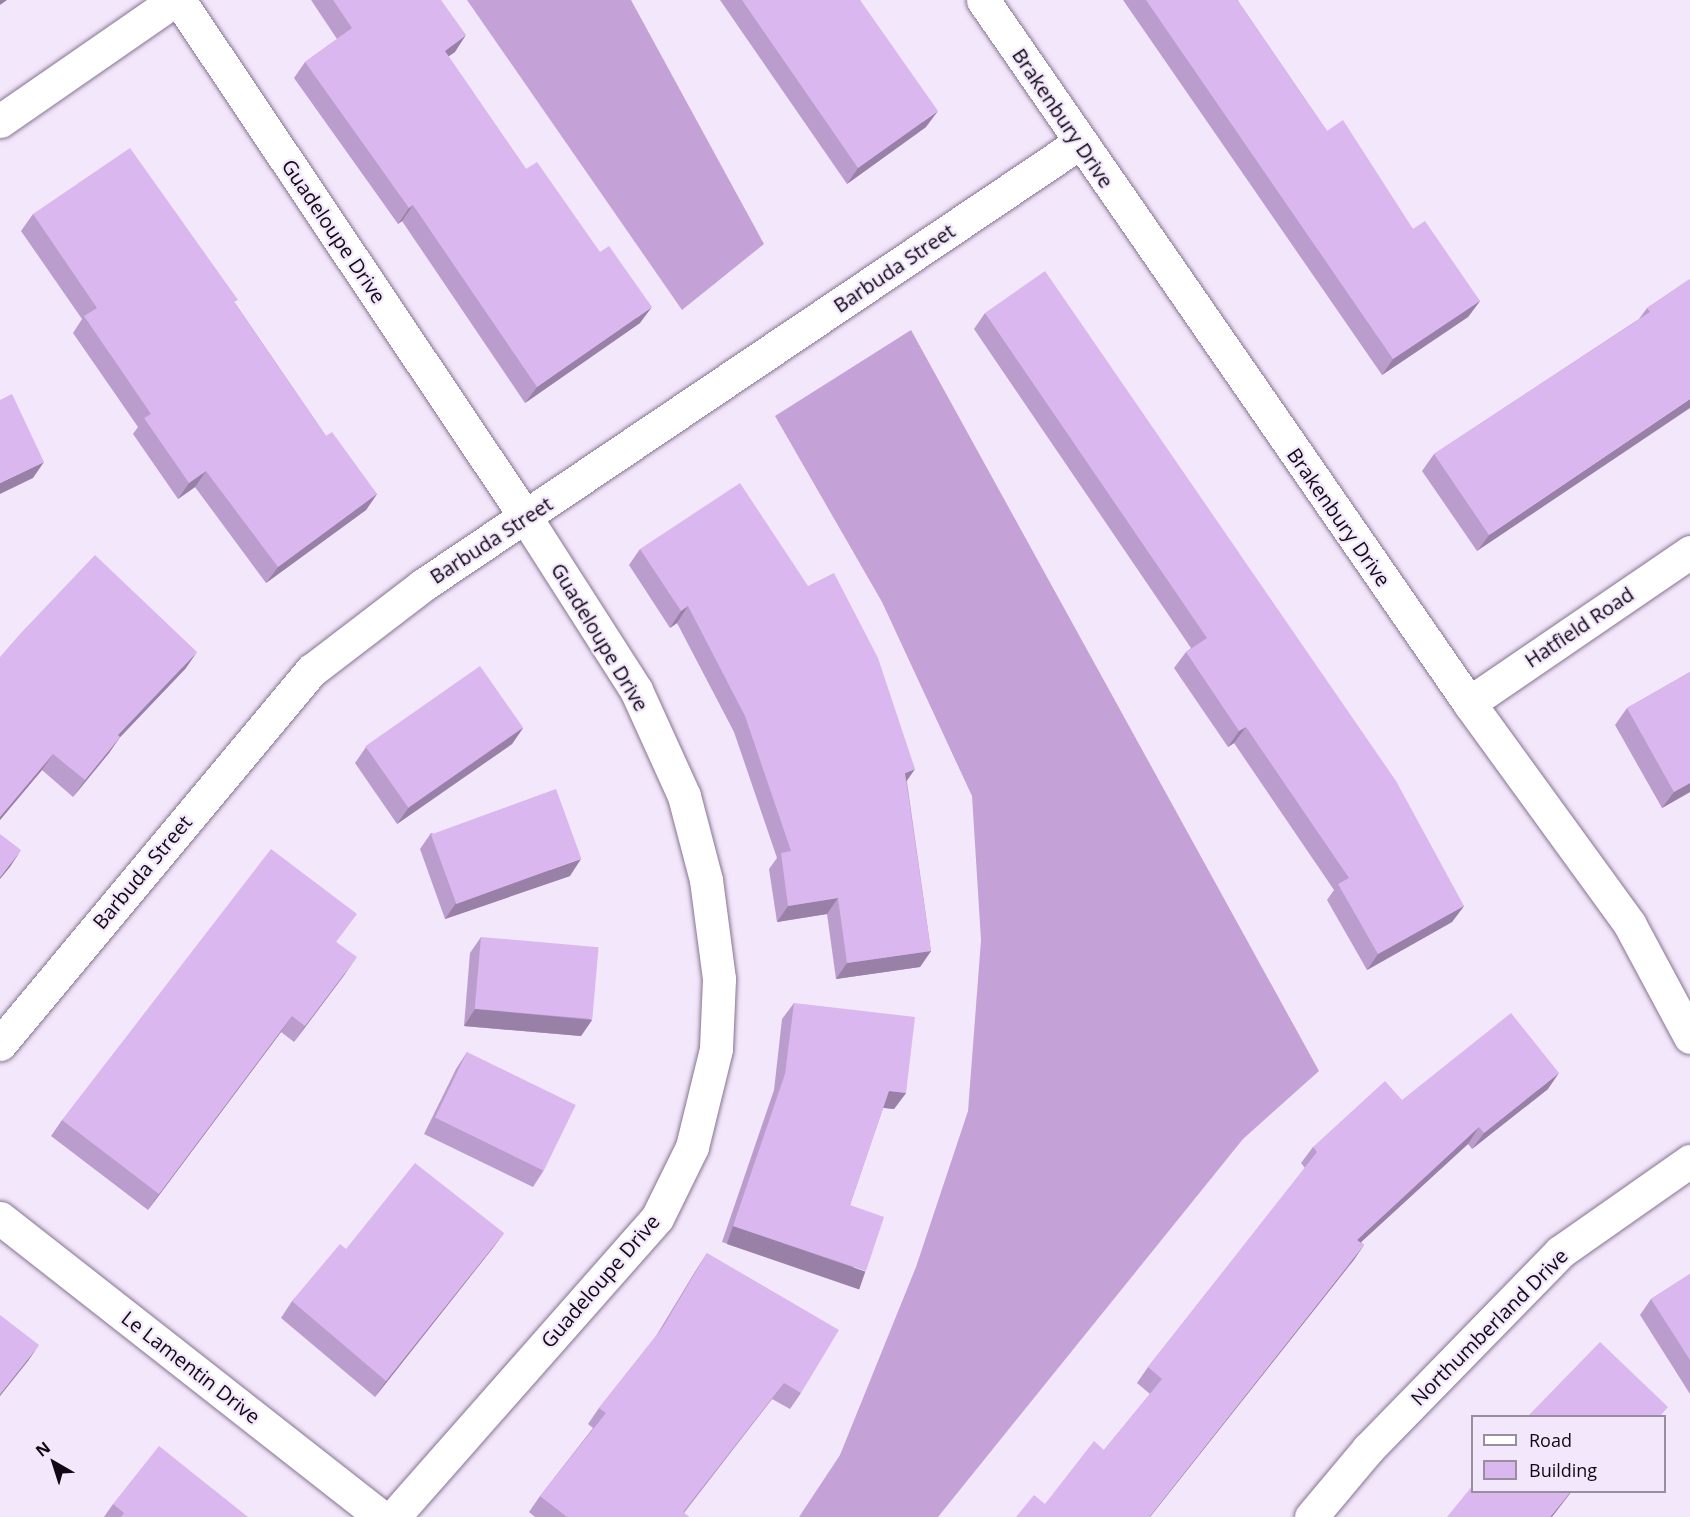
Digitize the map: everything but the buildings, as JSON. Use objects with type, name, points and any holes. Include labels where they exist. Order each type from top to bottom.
[{"type":"street","points":[[0,121],[175,0]]},
{"type":"street","name":"Guadeloupe Drive","points":[[179,0],[526,518],[636,690],[684,796],[706,880],[720,980],[716,1049],[692,1147],[657,1218],[393,1517]]},
{"type":"street","name":"Brakenbury Drive","points":[[983,0],[1079,143],[1468,703],[1630,925],[1690,1037]]},
{"type":"street","name":"Barbuda Street","points":[[0,1044],[312,670],[423,585],[526,518],[1079,143]]},
{"type":"street","name":"Hatfield Road","points":[[1468,703],[1690,552]]},
{"type":"street","name":"Northumberland Drive","points":[[1311,1517],[1368,1449],[1560,1252],[1690,1161]]},
{"type":"street","name":"Le Lamentin Drive","points":[[0,1218],[381,1517]]},
{"type":"shaded area","points":[[467,0],[631,0],[764,244],[682,310]]},
{"type":"shaded area","points":[[911,330],[1319,1071],[1243,1139],[938,1517],[799,1517],[840,1455],[916,1267],[968,1111],[981,940],[972,796],[882,602],[775,416]]}]
